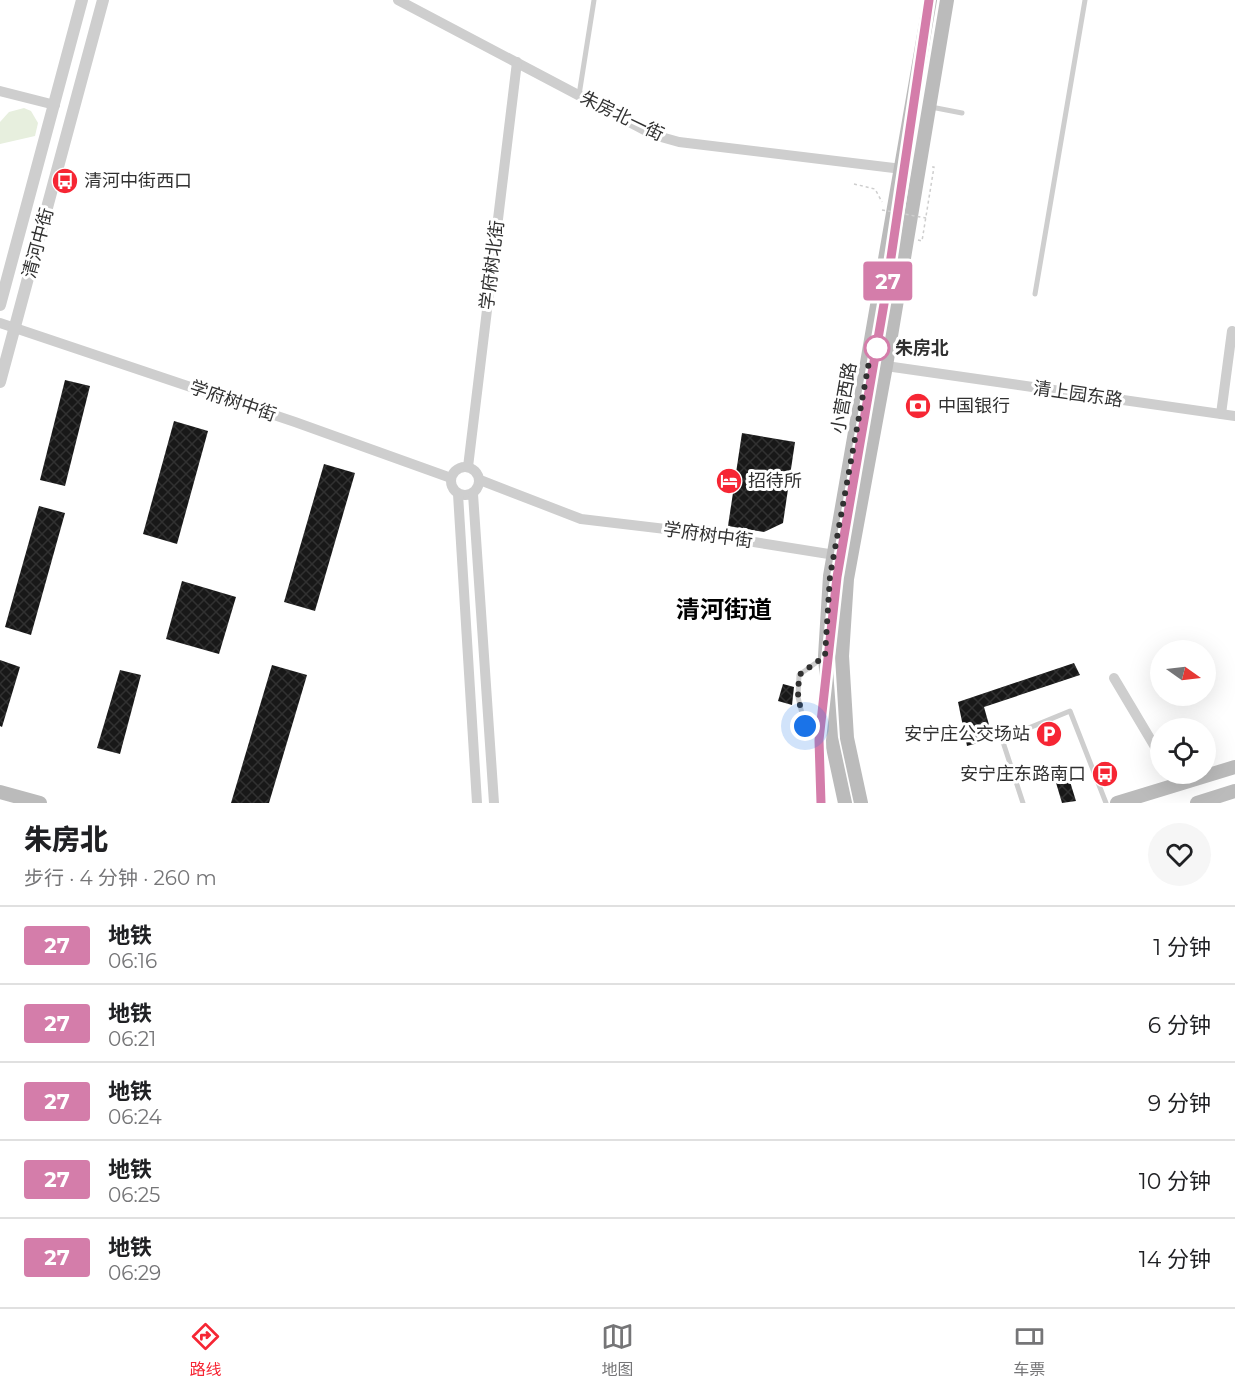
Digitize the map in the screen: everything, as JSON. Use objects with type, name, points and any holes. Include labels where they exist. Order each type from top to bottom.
[{"type":"main road","name":"小营西路","points":[[844,803],[831,738],[825,656],[830,576],[930,0]]},
{"type":"main road","name":"小营西路","points":[[861,803],[847,738],[842,645],[847,579],[886,366],[947,0]]},
{"type":"main road","points":[[1216,771],[1235,767]]},
{"type":"main road","points":[[1117,803],[1163,784]]},
{"type":"main road","points":[[1197,803],[1235,791]]},
{"type":"main road","points":[[0,792],[40,803]]},
{"type":"street","name":"清河中街","points":[[0,305],[82,0]]},
{"type":"street","name":"清河中街","points":[[0,382],[103,0]]},
{"type":"street","name":"朱房北一街","points":[[398,0],[654,135],[679,142],[902,169]]},
{"type":"street","name":"学府树北街","points":[[468,467],[517,62]]},
{"type":"street","points":[[0,91],[55,105]]},
{"type":"street","name":"学府树中街","points":[[0,323],[295,422],[451,478]]},
{"type":"street","points":[[1221,414],[1232,331]]},
{"type":"street","name":"清上园东路","points":[[886,366],[1235,416]]},
{"type":"street","points":[[468,467],[476,471],[480,480],[473,494],[466,496],[458,494],[451,486],[451,478],[459,468],[468,467]]},
{"type":"street","name":"学府树中街","points":[[480,480],[581,519],[691,532],[835,555]]},
{"type":"street","points":[[458,494],[477,803]]},
{"type":"street","points":[[473,494],[494,803]]},
{"type":"street","points":[[1114,678],[1150,739]]},
{"type":"lane","points":[[579,95],[594,0]]},
{"type":"lane","points":[[1035,294],[1085,0]]},
{"type":"lane","points":[[930,107],[962,113]]},
{"type":"lane","points":[[825,656],[799,675],[798,697],[805,726],[831,738]]},
{"type":"lane","points":[[1023,803],[1002,739],[1070,711],[1106,803]]},
{"type":"path","points":[[917,240],[922,241],[934,172],[934,167],[929,167]]},
{"type":"path","points":[[854,184],[875,189],[883,203],[882,210],[926,218]]},
{"type":"green space","points":[[24,108],[31,111],[38,123],[35,136],[0,144],[0,122],[9,112]]},
{"type":"building","points":[[65,380],[90,386],[65,486],[40,480]]},
{"type":"building","points":[[174,421],[208,431],[177,544],[143,534]]},
{"type":"building","points":[[742,433],[795,442],[783,523],[764,532],[728,526]]},
{"type":"building","points":[[324,464],[355,473],[315,611],[284,602]]},
{"type":"building","points":[[39,506],[65,513],[31,635],[5,627]]},
{"type":"building","points":[[182,581],[236,597],[219,654],[166,639]]},
{"type":"building","points":[[0,660],[20,667],[2,727],[0,726]]},
{"type":"building","points":[[1074,663],[1080,675],[984,707],[993,739],[967,746],[958,702]]},
{"type":"building","points":[[272,665],[307,675],[269,803],[231,803]]},
{"type":"building","points":[[120,670],[141,675],[120,754],[97,748]]},
{"type":"building","points":[[783,684],[794,687],[792,705],[778,701]]},
{"type":"building","points":[[1067,772],[1076,801],[1062,803],[1054,776]]},
{"type":"metro line","name":"27","points":[[821,803],[819,740],[837,577],[885,298],[929,0]]},
{"type":"place","name":"清河中街西口","points":[[65,181]]},
{"type":"place","name":"朱房北","points":[[877,348]]},
{"type":"place","name":"中国银行","points":[[918,406]]},
{"type":"place","name":"招待所","points":[[729,481]]},
{"type":"place","name":"安宁庄公交场站","points":[[1049,734]]},
{"type":"place","name":"安宁庄东路南口","points":[[1105,774]]},
{"type":"district","name":"清河街道","points":[[724,609]]},
{"type":"route","points":[[805,726],[798,697],[799,675],[825,656],[830,576],[871,351],[877,348]]}]
